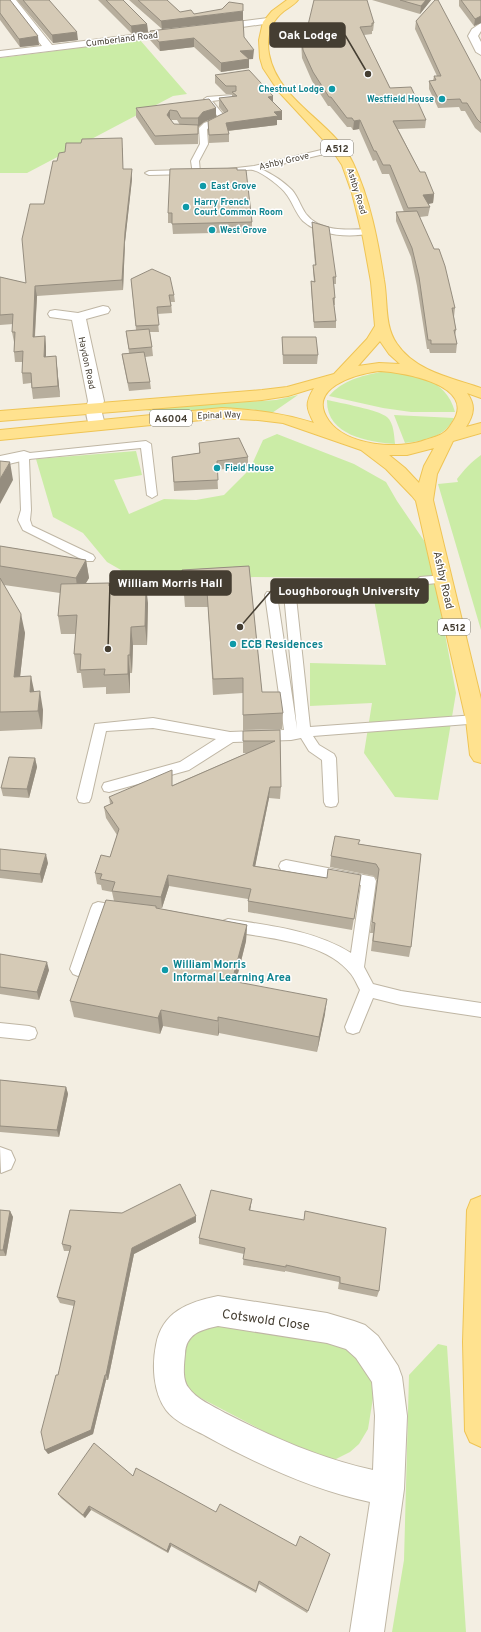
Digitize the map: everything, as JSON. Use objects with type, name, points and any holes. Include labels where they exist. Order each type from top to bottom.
[{"type":"main road","points":[[268,21],[293,0]]},
{"type":"main road","name":"Ashby Road","points":[[268,21],[264,39],[265,59],[275,79],[284,91],[338,148],[348,163],[368,231],[378,284],[381,327],[390,346],[397,354],[407,363],[433,377]]},
{"type":"main road","points":[[381,327],[373,341],[338,377],[324,386],[317,396],[315,407],[317,415],[322,423],[340,437],[363,446],[390,450],[413,449],[430,445],[481,428]]},
{"type":"main road","points":[[338,377],[363,369],[379,367],[396,368],[433,377],[481,393]]},
{"type":"main road","name":"Epinal Way","points":[[0,416],[262,395],[288,391],[338,377]]},
{"type":"main road","points":[[433,377],[458,393],[466,409],[464,415],[448,438]]},
{"type":"main road","name":"Epinal Way","points":[[0,435],[222,413],[258,415],[285,419],[340,437]]},
{"type":"main road","name":"Ashby Road","points":[[448,438],[432,466],[424,500],[444,579],[476,720],[481,755]]},
{"type":"main road","name":"Ashby Road","points":[[363,446],[381,455],[401,472],[424,500]]},
{"type":"main road","points":[[481,1210],[478,1342],[481,1431]]},
{"type":"street","points":[[11,0],[49,48]]},
{"type":"street","points":[[205,29],[268,21]]},
{"type":"street","points":[[148,24],[158,34]]},
{"type":"street","points":[[481,26],[475,31],[473,36],[481,52]]},
{"type":"street","name":"Cumberland Road","points":[[0,54],[189,30]]},
{"type":"street","points":[[56,314],[78,316],[103,310]]},
{"type":"street","name":"Haydon Road","points":[[78,316],[96,401],[93,409],[97,425]]},
{"type":"street","points":[[0,461],[24,456]]},
{"type":"street","name":"Cotswold Close","points":[[366,1632],[388,1489],[391,1416],[386,1377],[367,1347],[354,1336],[328,1328],[218,1311],[200,1314],[187,1320],[177,1330],[170,1346],[169,1368],[171,1386],[177,1400],[190,1410],[258,1444],[326,1474],[388,1489]]},
{"type":"lane","points":[[203,172],[195,161],[204,144],[202,128],[207,124],[223,119],[208,100],[233,96]]},
{"type":"lane","points":[[195,131],[203,131]]},
{"type":"lane","name":"Ashby Grove","points":[[149,173],[230,171],[254,168],[338,148]]},
{"type":"lane","name":"Ashby Grove","points":[[254,168],[268,175],[289,192],[305,218],[312,224],[331,230],[368,231]]},
{"type":"lane","points":[[90,558],[27,528],[24,520],[26,510],[24,456],[146,444],[152,495]]},
{"type":"lane","points":[[297,734],[288,584],[411,591],[424,580],[444,579]]},
{"type":"lane","points":[[271,595],[297,734],[329,758],[331,802]]},
{"type":"lane","points":[[84,798],[100,727],[153,723],[230,737],[297,734],[476,720]]},
{"type":"lane","points":[[109,787],[184,766],[230,737]]},
{"type":"lane","points":[[286,866],[369,881],[356,968]]},
{"type":"lane","points":[[78,969],[98,908],[135,913]]},
{"type":"lane","points":[[216,923],[300,938],[338,952],[356,968],[368,990],[401,998],[481,1010]]},
{"type":"lane","points":[[353,1027],[368,990]]},
{"type":"lane","points":[[0,1030],[29,1033]]},
{"type":"green space","points":[[140,40],[187,94],[173,96],[27,173],[0,173],[0,58]]},
{"type":"green space","points":[[381,372],[416,376],[436,384],[451,400],[455,412],[411,412],[383,408],[329,396],[346,382],[359,377]]},
{"type":"green space","points":[[298,395],[272,413],[250,409],[228,409],[161,413],[140,409],[276,400]]},
{"type":"green space","points":[[327,400],[368,409],[383,414],[387,417],[392,426],[395,444],[361,438],[341,429],[333,421],[329,412]]},
{"type":"green space","points":[[394,415],[454,418],[440,434],[420,441],[405,443]]},
{"type":"green space","points":[[277,434],[354,464],[386,482],[429,548],[456,693],[438,800],[395,797],[364,753],[372,703],[310,706],[310,663],[386,665],[370,578],[254,577],[147,585],[107,562],[83,533],[53,517],[36,459],[136,451],[142,475],[114,480],[129,514],[164,499],[196,500],[224,495],[250,469],[263,440]]},
{"type":"green space","points":[[481,455],[481,630],[438,484],[458,482],[457,479],[462,472]]},
{"type":"green space","points":[[234,1322],[349,1347],[371,1378],[373,1398],[368,1429],[359,1444],[350,1452],[334,1460],[319,1460],[193,1394],[182,1379],[182,1350],[196,1328]]},
{"type":"green space","points":[[438,1344],[447,1346],[466,1632],[392,1632],[404,1560],[409,1375]]},
{"type":"building","points":[[0,0],[10,0],[38,36],[19,39],[0,13]]},
{"type":"building","points":[[23,0],[49,0],[77,32],[52,35]]},
{"type":"building","points":[[106,0],[123,0],[147,24],[131,26]]},
{"type":"building","points":[[138,0],[167,0],[180,12],[191,10],[194,14],[222,9],[229,2],[243,4],[243,11],[161,21]]},
{"type":"building","points":[[314,0],[367,0],[374,23],[372,23],[372,26],[360,27],[390,88],[411,87],[426,120],[393,121],[420,172],[425,172],[434,194],[423,195],[430,207],[408,208],[390,165],[383,165],[376,151],[374,151],[360,120],[354,121],[352,118],[347,118],[331,97],[329,97],[313,72],[303,50],[301,33],[303,33],[303,25],[308,25]]},
{"type":"building","points":[[400,0],[426,0],[421,6]]},
{"type":"building","points":[[435,0],[438,0],[481,81],[481,123],[467,103],[462,103],[460,99],[439,100],[429,81],[436,80],[434,76],[441,76],[416,21]]},
{"type":"building","points":[[461,0],[481,0],[481,16],[475,19]]},
{"type":"building","points":[[243,20],[244,37],[254,50],[240,51],[249,59],[221,63],[194,38],[159,42],[150,31]]},
{"type":"building","points":[[249,70],[273,96],[268,97],[282,111],[274,112],[278,116],[226,123],[229,134],[209,135],[208,121],[228,111],[219,98],[237,96],[232,92],[236,91],[236,86],[226,86],[215,75]]},
{"type":"building","points":[[209,99],[216,108],[203,112],[198,118],[181,118],[177,111],[170,110],[167,115],[174,124],[198,125],[198,134],[155,136],[136,108]]},
{"type":"building","points":[[122,138],[123,169],[132,169],[125,232],[122,280],[35,286],[33,337],[45,336],[44,357],[56,356],[58,386],[32,388],[31,373],[22,373],[23,351],[14,352],[15,332],[12,332],[13,314],[0,315],[0,277],[26,283],[22,239],[30,204],[44,204],[53,161],[57,161],[59,153],[65,152],[66,143],[81,143],[82,139]]},
{"type":"building","points":[[237,168],[237,170],[246,170],[252,222],[172,224],[172,213],[168,213],[170,169]]},
{"type":"building","points":[[417,211],[434,249],[439,249],[445,266],[455,308],[452,308],[457,344],[431,344],[431,340],[428,340],[419,277],[412,248],[396,212]]},
{"type":"building","points":[[312,222],[329,227],[336,277],[333,277],[335,298],[333,298],[336,321],[314,322],[311,281],[315,282],[313,265],[316,265]]},
{"type":"building","points":[[152,269],[170,277],[174,295],[169,295],[171,306],[157,307],[159,325],[136,326],[131,279]]},
{"type":"building","points":[[149,329],[152,347],[129,349],[126,331]]},
{"type":"building","points":[[282,337],[316,337],[318,355],[283,355]]},
{"type":"building","points":[[144,352],[150,382],[128,383],[122,354]]},
{"type":"building","points":[[239,438],[248,457],[217,461],[218,480],[174,482],[172,457],[200,453],[199,443]]},
{"type":"building","points":[[0,461],[10,462],[0,479]]},
{"type":"building","points":[[0,546],[86,560],[76,578],[0,566]]},
{"type":"building","points":[[249,566],[262,692],[280,692],[283,713],[243,715],[243,678],[213,679],[207,591],[184,592],[182,570]]},
{"type":"building","points":[[0,578],[21,614],[14,677],[31,676],[30,692],[40,691],[38,711],[0,712]]},
{"type":"building","points":[[109,583],[109,586],[146,585],[145,626],[131,627],[130,655],[128,655],[128,674],[104,675],[105,669],[80,670],[81,654],[74,654],[77,615],[58,616],[61,584]]},
{"type":"building","points":[[280,730],[281,787],[270,787],[253,866],[327,878],[328,869],[361,875],[354,919],[248,901],[251,889],[168,875],[161,897],[112,891],[115,882],[100,879],[102,874],[95,873],[101,855],[110,857],[119,829],[104,807],[113,803],[109,797],[172,770],[172,786],[275,741],[243,741],[243,731]]},
{"type":"building","points":[[9,757],[35,758],[27,789],[1,788]]},
{"type":"building","points":[[335,836],[360,840],[358,844],[421,854],[411,947],[373,941],[375,923],[372,922],[379,869],[376,864],[331,856]]},
{"type":"building","points":[[0,849],[46,854],[40,874],[0,870]]},
{"type":"building","name":"William Morris Informal Learning Area","points":[[106,900],[156,906],[156,908],[247,925],[232,981],[327,999],[319,1037],[218,1017],[218,1021],[161,1010],[158,1018],[70,1001]]},
{"type":"building","points":[[0,954],[47,962],[37,992],[0,987]]},
{"type":"building","points":[[0,1080],[66,1087],[57,1130],[0,1126]]},
{"type":"building","points":[[180,1184],[196,1216],[132,1248],[106,1375],[91,1430],[45,1450],[41,1432],[56,1375],[58,1375],[75,1301],[57,1297],[71,1246],[62,1244],[70,1210],[122,1213]]},
{"type":"building","points":[[211,1190],[252,1199],[249,1210],[304,1220],[305,1211],[386,1228],[379,1291],[340,1283],[340,1277],[286,1265],[286,1267],[243,1259],[245,1248],[199,1238]]},
{"type":"building","points":[[0,1210],[10,1211],[3,1250],[0,1250]]},
{"type":"building","points":[[94,1443],[133,1476],[136,1468],[216,1512],[220,1504],[296,1546],[300,1536],[330,1554],[308,1611],[259,1581],[256,1591],[170,1543],[167,1551],[89,1506],[83,1515],[58,1494]]},
{"type":"place","name":"Oak Lodge","points":[[368,74]]},
{"type":"place","name":"Chestnut Lodge","points":[[332,89]]},
{"type":"place","name":"Westfield House","points":[[442,99]]},
{"type":"place","name":"East Grove","points":[[203,186]]},
{"type":"place","name":"Harry French Court Common Room","points":[[186,207]]},
{"type":"place","name":"West Grove","points":[[212,230]]},
{"type":"place","name":"Field House","points":[[217,468]]},
{"type":"place","name":"Loughborough University","points":[[240,627]]},
{"type":"place","name":"ECB Residences","points":[[233,644]]},
{"type":"place","name":"William Morris Hall","points":[[108,649]]},
{"type":"place","name":"William Morris Informal Learning Area","points":[[165,970]]}]
